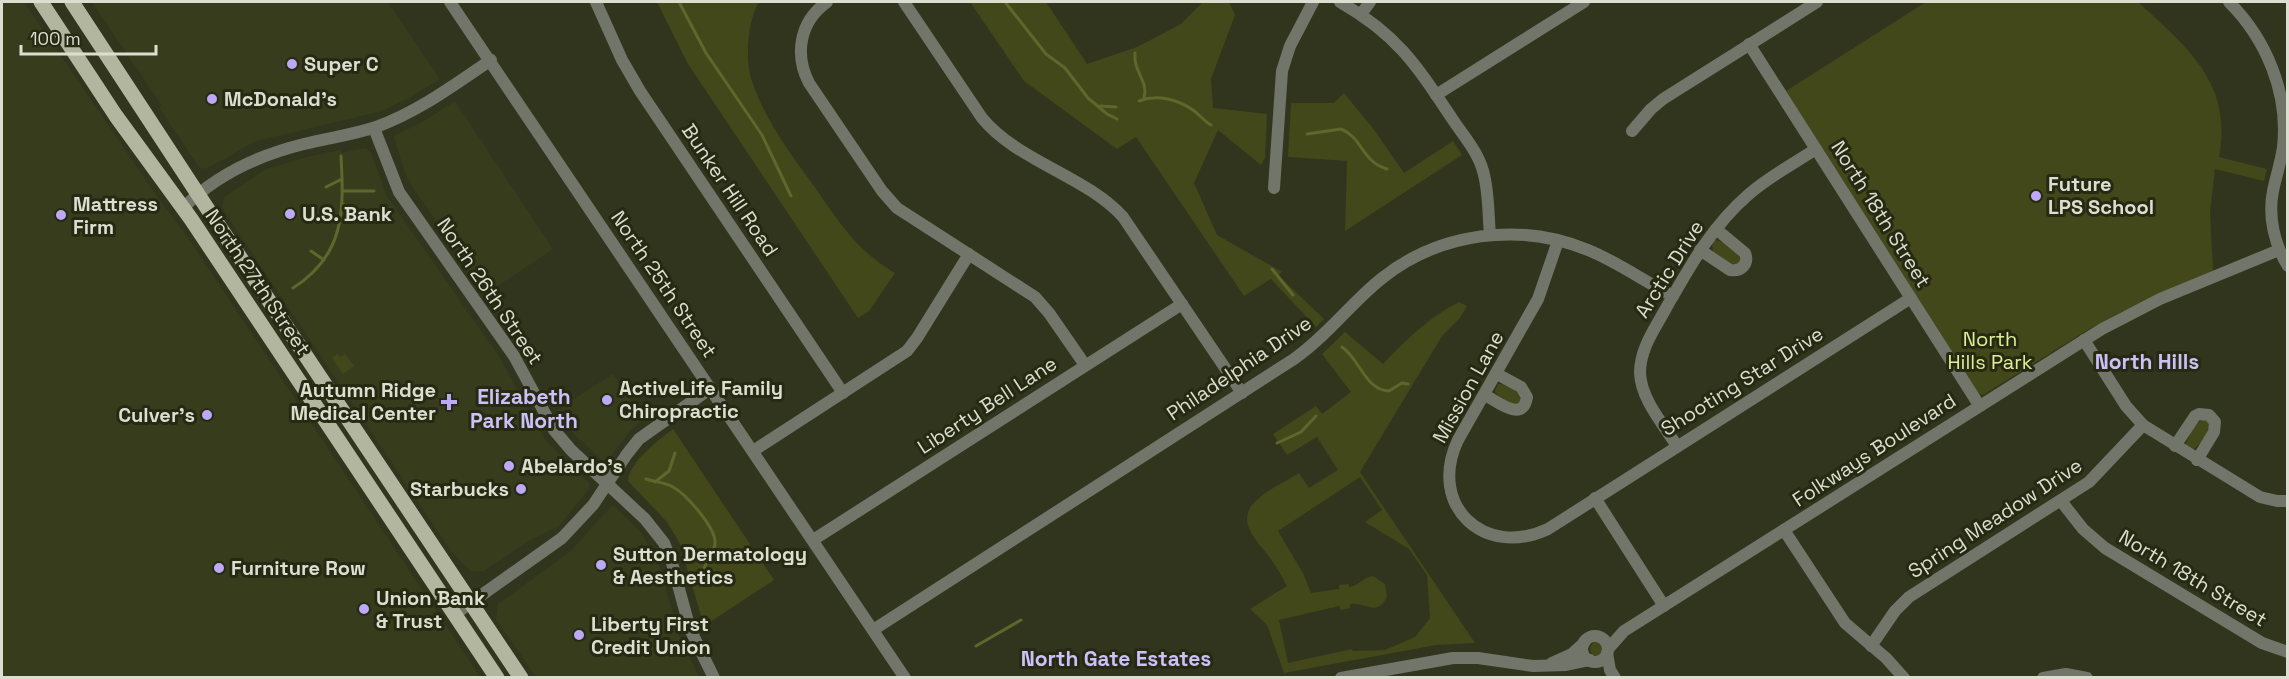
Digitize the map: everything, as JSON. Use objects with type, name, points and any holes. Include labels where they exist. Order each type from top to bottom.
[{"type":"main road","name":"North 27th Street","points":[[41,2],[110,108],[180,204],[498,678]]},
{"type":"main road","name":"North 27th Street","points":[[72,2],[521,678]]},
{"type":"street","name":"North 25th Street","points":[[450,2],[905,678]]},
{"type":"street","name":"Bunker Hill Road","points":[[596,2],[622,60],[640,91],[843,393]]},
{"type":"street","points":[[827,2],[811,16],[802,35],[801,59],[809,83],[893,204],[908,217],[1021,287],[1040,302],[1085,365]]},
{"type":"street","points":[[904,2],[988,125],[1009,141],[1115,208],[1129,224],[1242,393]]},
{"type":"street","points":[[1274,188],[1283,65],[1313,2]]},
{"type":"street","points":[[1340,2],[1361,14],[1400,46],[1417,67],[1472,149],[1482,169],[1490,234]]},
{"type":"street","points":[[1361,14],[1370,2]]},
{"type":"street","points":[[1436,95],[1584,2]]},
{"type":"street","points":[[1632,132],[1651,109],[1663,99],[1817,2]]},
{"type":"street","points":[[2229,2],[2247,22],[2266,54],[2285,104],[2283,145],[2271,201],[2273,226],[2279,250],[2288,266]]},
{"type":"street","name":"North 18th Street","points":[[1749,45],[1979,405]]},
{"type":"street","points":[[180,204],[262,157],[374,128],[422,106],[491,60]]},
{"type":"street","name":"North 26th Street","points":[[374,128],[399,192],[514,356],[549,424],[571,450],[609,483],[651,526],[664,543],[690,628],[714,678]]},
{"type":"street","name":"Arctic Drive","points":[[1677,446],[1649,402],[1640,374],[1643,352],[1647,343],[1700,250],[1716,229],[1749,194],[1816,149]]},
{"type":"street","points":[[1700,250],[1730,270],[1736,271],[1744,266],[1745,253],[1716,229]]},
{"type":"street","name":"Philadelphia Drive","points":[[873,630],[1307,350],[1369,289],[1402,264],[1445,244],[1490,234],[1523,235],[1558,241],[1596,254],[1673,296]]},
{"type":"street","name":"Mission Lane","points":[[1558,241],[1538,299],[1454,449],[1449,472],[1450,490],[1467,519],[1491,535],[1520,538],[1548,529],[1595,498]]},
{"type":"street","name":"Folkways Boulevard","points":[[1608,651],[1624,631],[2084,340],[2160,299],[2279,250]]},
{"type":"street","points":[[753,451],[898,358],[911,346],[969,254]]},
{"type":"street","name":"Shooting Star Drive","points":[[1595,498],[1911,298]]},
{"type":"street","name":"Liberty Bell Lane","points":[[813,540],[1182,304]]},
{"type":"street","points":[[2084,340],[2126,406],[2144,425],[2260,497],[2288,501]]},
{"type":"street","points":[[1485,395],[1511,410],[1518,410],[1525,405],[1527,397],[1523,389],[1497,374]]},
{"type":"street","points":[[452,610],[470,602],[562,538],[589,510],[627,454],[644,435],[711,388]]},
{"type":"street","points":[[2175,446],[2195,416],[2209,415],[2215,422],[2215,426],[2197,460]]},
{"type":"street","name":"Spring Meadow Drive","points":[[1871,646],[1895,611],[1909,597],[2061,501],[2099,473],[2144,425]]},
{"type":"street","points":[[1595,498],[1664,606]]},
{"type":"street","name":"North 18th Street","points":[[2061,501],[2083,529],[2105,548],[2262,643],[2288,652]]},
{"type":"street","points":[[1784,530],[1840,618],[1852,631],[1892,663],[1904,678]]},
{"type":"street","name":"Folkways Boulevard","points":[[1598,636],[1624,631]]},
{"type":"street","points":[[1545,666],[1572,654],[1591,637],[1598,636],[1605,641],[1613,674]]},
{"type":"street","points":[[1584,643],[1583,652],[1613,674]]},
{"type":"street","points":[[1341,678],[1370,675],[1431,660],[1461,657],[1524,666],[1566,665],[1603,659],[1608,651]]},
{"type":"street","points":[[2043,678],[2066,674],[2088,678]]},
{"type":"shaded area","points":[[2,2],[24,2],[188,238],[480,677],[2,677]]},
{"type":"shaded area","points":[[92,2],[388,2],[440,79],[382,111],[256,141],[206,169],[199,167],[159,108],[162,106]]},
{"type":"shaded area","points":[[455,101],[553,249],[487,293],[406,176],[394,138],[395,135],[421,123]]},
{"type":"shaded area","points":[[365,148],[371,153],[387,196],[500,358],[544,438],[589,483],[589,489],[559,526],[529,541],[484,571],[471,572],[451,551],[222,208],[224,197],[264,170],[307,157]]},
{"type":"shaded area","points":[[613,374],[643,419],[604,462],[572,432],[557,410]]},
{"type":"shaded area","points":[[611,506],[615,507],[639,530],[657,557],[679,635],[699,677],[536,677],[496,619],[498,604],[571,551]]},
{"type":"green space","points":[[657,2],[759,2],[750,28],[748,60],[751,78],[763,108],[788,150],[849,234],[872,257],[895,273],[869,311],[858,318],[688,64]]},
{"type":"green space","points":[[970,2],[1046,2],[1087,64],[1137,47],[1181,24],[1203,2],[1229,2],[1235,15],[1211,79],[1213,108],[1267,114],[1265,158],[1261,165],[1218,130],[1194,183],[1217,235],[1282,272],[1278,275],[1324,319],[1316,327],[1271,279],[1244,296],[1136,137],[1117,149],[1024,81]]},
{"type":"green space","name":"Future LPS School","points":[[1926,2],[2138,2],[2189,51],[2212,87],[2219,108],[2222,131],[2219,157],[2267,169],[2264,181],[2215,169],[2210,211],[2213,271],[2091,328],[1983,395],[1978,393],[1786,91]]},
{"type":"green space","points":[[1344,93],[1375,131],[1404,173],[1453,141],[1462,155],[1345,231],[1347,161],[1288,157],[1291,103],[1334,103]]},
{"type":"green space","points":[[1715,240],[1737,252],[1741,258],[1739,263],[1732,265],[1713,252],[1712,244]]},
{"type":"green space","points":[[1459,302],[1467,306],[1460,318],[1442,336],[1360,472],[1475,643],[1436,645],[1284,673],[1267,625],[1250,609],[1287,586],[1248,527],[1248,512],[1262,496],[1299,473],[1309,488],[1338,470],[1317,437],[1287,455],[1273,434],[1316,406],[1322,414],[1351,392],[1322,354],[1345,332],[1383,364],[1418,330]],"holes":[[[1360,477],[1382,510],[1365,522],[1409,549],[1427,575],[1430,618],[1415,637],[1385,650],[1353,651],[1352,649],[1288,663],[1279,620],[1339,606],[1341,610],[1350,608],[1350,604],[1375,608],[1379,607],[1387,597],[1385,584],[1373,576],[1349,587],[1349,584],[1339,585],[1339,589],[1311,593],[1304,575],[1278,531]]]},
{"type":"green space","points":[[337,354],[340,357],[345,354],[354,366],[343,374],[332,358]]},
{"type":"green space","points":[[1498,384],[1512,388],[1521,400],[1514,404],[1501,398],[1495,391]]},
{"type":"green space","points":[[2205,419],[2210,423],[2208,430],[2201,442],[2192,450],[2186,445],[2188,437],[2192,429]]},
{"type":"green space","points":[[673,429],[774,580],[704,626],[680,544],[667,522],[628,481],[633,466],[639,459]]},
{"type":"green space","points":[[1594,642],[1600,642],[1604,649],[1600,656],[1594,656],[1590,652],[1590,646]]},
{"type":"waterway","points":[[679,2],[706,53],[762,135],[791,196]]},
{"type":"waterway","points":[[1005,2],[1046,54],[1065,68],[1088,98],[1107,114],[1117,119]]},
{"type":"waterway","points":[[1135,53],[1136,66],[1144,86],[1144,98]]},
{"type":"waterway","points":[[1139,101],[1153,98],[1174,100],[1193,110],[1211,125]]},
{"type":"waterway","points":[[1100,106],[1116,107]]},
{"type":"waterway","points":[[1307,134],[1341,129],[1354,138],[1372,161],[1387,169]]},
{"type":"waterway","points":[[293,288],[323,261],[338,230],[342,195],[341,156]]},
{"type":"waterway","points":[[326,187],[342,179]]},
{"type":"waterway","points":[[343,191],[374,191]]},
{"type":"waterway","points":[[343,204],[354,214]]},
{"type":"waterway","points":[[311,251],[324,260]]},
{"type":"waterway","points":[[1272,269],[1293,295]]},
{"type":"waterway","points":[[1342,347],[1354,359],[1368,380],[1381,389],[1389,391],[1402,383],[1408,384]]},
{"type":"waterway","points":[[1277,443],[1301,432],[1316,416]]},
{"type":"waterway","points":[[655,482],[669,471],[675,453]]},
{"type":"waterway","points":[[646,479],[667,484],[679,491],[706,521],[715,543],[714,550],[704,569]]},
{"type":"waterway","points":[[976,646],[1021,620]]},
{"type":"place","name":"Super C","points":[[292,64]]},
{"type":"place","name":"McDonald's","points":[[212,99]]},
{"type":"place","name":"Future LPS School","points":[[2036,196]]},
{"type":"place","name":"U.S. Bank","points":[[290,214]]},
{"type":"place","name":"Mattress Firm","points":[[61,215]]},
{"type":"place","name":"ActiveLife Family Chiropractic","points":[[607,400]]},
{"type":"place","name":"Autumn Ridge Medical Center","points":[[449,402]]},
{"type":"place","name":"Culver's","points":[[207,415]]},
{"type":"place","name":"Abelardo's","points":[[509,466]]},
{"type":"place","name":"Starbucks","points":[[521,489]]},
{"type":"place","name":"Sutton Dermatology & Aesthetics","points":[[601,565]]},
{"type":"place","name":"Furniture Row","points":[[219,568]]},
{"type":"place","name":"Union Bank & Trust","points":[[364,609]]},
{"type":"place","name":"Liberty First Credit Union","points":[[579,635]]},
{"type":"district","name":"North Hills","points":[[2147,361]]},
{"type":"district","name":"Elizabeth Park North","points":[[524,408]]},
{"type":"district","name":"North Gate Estates","points":[[1116,658]]},
{"type":"park label","name":"North Hills Park","points":[[1990,350]]}]
